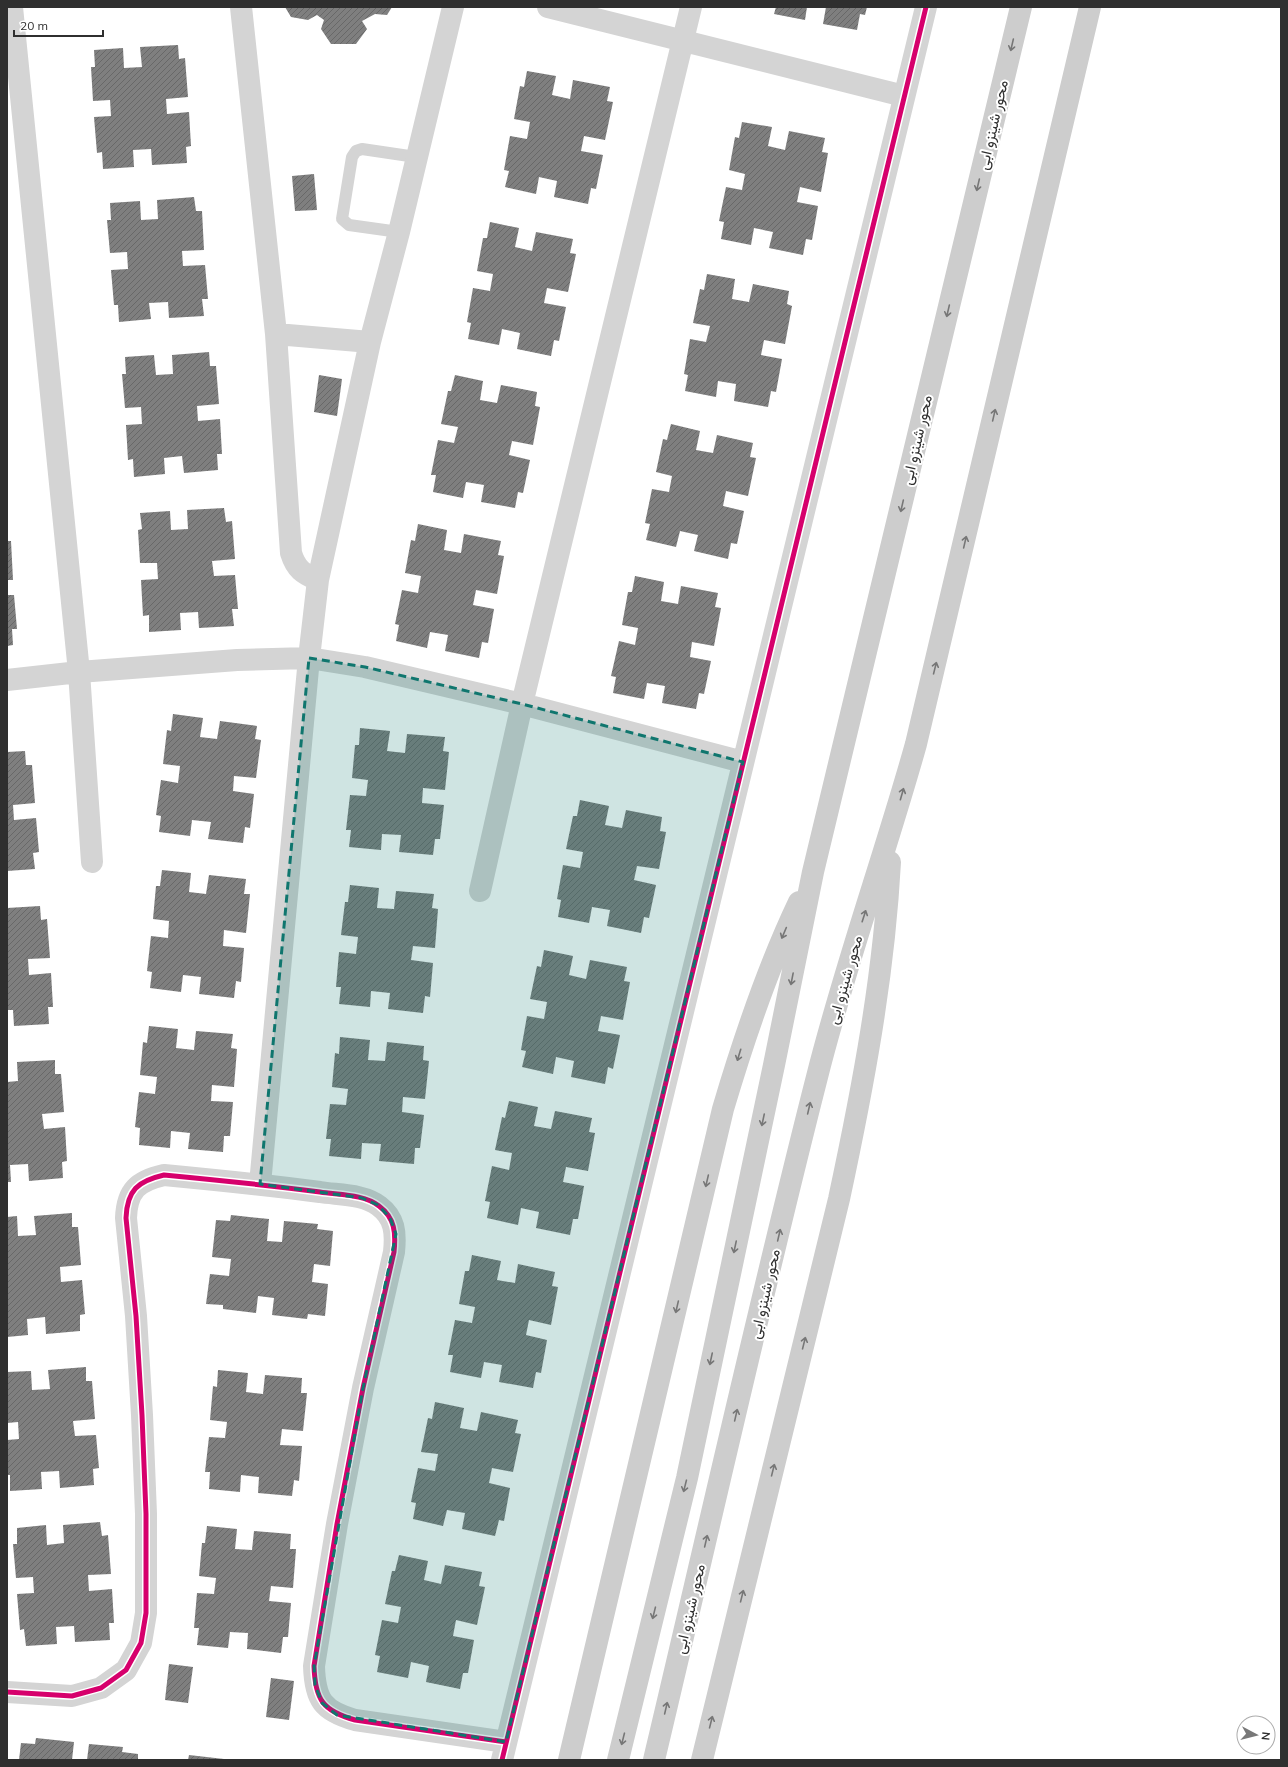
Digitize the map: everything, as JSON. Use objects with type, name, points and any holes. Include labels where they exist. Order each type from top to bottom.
[{"type":"main road","name":"محور شينزو ابى","points":[[618,1760],[687,1478],[813,872],[1021,7]]},
{"type":"main road","name":"محور شينزو ابى","points":[[654,1760],[817,1076],[854,947],[891,832],[916,744],[1090,7]]},
{"type":"main road","name":"محور شينزو ابى","points":[[702,1760],[836,1214],[859,1108],[875,1016],[886,925],[891,832]]},
{"type":"main road","name":"محور شينزو ابى","points":[[569,1760],[723,1109],[740,1050],[761,992],[785,931],[813,872]]},
{"type":"street","points":[[12,7],[79,672],[92,862]]},
{"type":"street","points":[[241,7],[276,334],[291,553],[294,563],[299,570],[318,580]]},
{"type":"street","points":[[260,1184],[309,658],[318,580],[370,342],[399,232],[453,7]]},
{"type":"street","points":[[548,7],[904,96]]},
{"type":"street","points":[[480,890],[522,704],[684,41],[691,7]]},
{"type":"street","points":[[7,1692],[72,1696],[101,1688],[126,1670],[141,1644],[146,1613],[146,1514],[140,1385],[126,1218],[126,1206],[130,1194],[138,1185],[149,1178],[164,1175],[260,1184],[362,1198],[378,1205],[390,1218],[396,1234],[394,1252],[363,1388],[337,1524],[314,1666],[315,1685],[322,1702],[337,1715],[355,1720],[504,1751],[926,7]]},
{"type":"street","points":[[276,334],[370,342]]},
{"type":"street","points":[[7,680],[79,672],[237,660],[309,658],[365,667],[522,704],[743,762]]},
{"type":"lane","points":[[399,232],[349,225],[342,219],[352,157],[356,151],[362,149],[416,157]]},
{"type":"highlighted area","points":[[309,658],[365,667],[522,704],[743,762],[506,1742],[337,1715],[322,1703],[315,1685],[314,1666],[363,1388],[396,1234],[390,1218],[378,1205],[362,1198],[260,1184]]},
{"type":"building","points":[[285,7],[392,7],[387,15],[375,14],[362,21],[367,29],[356,44],[331,44],[321,29],[324,20],[317,15],[308,20],[291,17]]},
{"type":"building","points":[[776,7],[807,7],[805,20],[774,14]]},
{"type":"building","points":[[826,7],[867,7],[865,15],[860,14],[857,30],[823,24]]},
{"type":"building","points":[[178,45],[179,59],[185,58],[188,97],[166,99],[167,114],[189,112],[191,146],[186,147],[187,163],[152,165],[151,149],[133,150],[134,167],[103,169],[102,152],[97,153],[94,117],[111,116],[110,100],[93,101],[91,67],[95,67],[94,50],[123,48],[124,68],[142,67],[140,47]]},
{"type":"building","points":[[527,71],[556,76],[552,95],[570,99],[573,80],[610,87],[607,101],[613,102],[605,140],[584,136],[581,151],[603,155],[596,189],[591,188],[588,204],[554,197],[557,181],[539,177],[536,194],[505,187],[509,171],[504,170],[510,136],[527,139],[530,122],[514,119],[520,86],[524,87]]},
{"type":"building","points":[[742,122],[772,127],[768,146],[785,150],[789,131],[825,138],[822,152],[828,153],[821,192],[800,187],[797,202],[818,206],[812,240],[806,239],[803,255],[769,248],[773,232],[754,228],[751,245],[721,239],[724,222],[719,221],[726,187],[742,190],[745,174],[729,170],[735,137],[739,138]]},
{"type":"building","points":[[314,174],[317,210],[295,211],[292,176]]},
{"type":"building","points":[[194,197],[196,211],[202,211],[204,250],[182,251],[183,266],[205,265],[208,299],[202,299],[204,316],[169,318],[168,302],[149,303],[151,319],[119,322],[118,305],[114,305],[111,270],[128,269],[127,252],[110,253],[107,220],[111,220],[110,203],[140,201],[141,220],[158,219],[157,200]]},
{"type":"building","points":[[490,222],[519,228],[515,247],[532,251],[536,232],[573,239],[570,253],[576,254],[568,292],[547,288],[544,303],[566,307],[559,341],[554,340],[551,356],[517,349],[520,333],[502,329],[499,345],[468,339],[471,323],[467,322],[473,288],[490,291],[493,274],[477,271],[483,238],[487,238]]},
{"type":"building","points":[[707,274],[735,279],[732,299],[749,302],[753,284],[789,291],[787,304],[792,306],[785,344],[764,340],[761,355],[782,359],[776,392],[771,391],[768,407],[734,401],[736,384],[718,381],[716,397],[685,391],[688,375],[684,374],[690,339],[706,342],[710,326],[693,323],[700,289],[704,290]]},
{"type":"building","points":[[209,352],[210,366],[216,366],[219,404],[197,406],[198,421],[220,419],[222,454],[217,454],[218,470],[184,473],[182,456],[164,458],[165,474],[134,477],[133,459],[128,460],[126,425],[142,424],[141,407],[125,408],[122,374],[126,374],[125,357],[154,355],[156,375],[173,374],[172,355]]},
{"type":"building","points":[[319,375],[342,379],[337,416],[314,412]]},
{"type":"building","points":[[455,375],[483,381],[480,400],[497,403],[501,385],[537,392],[535,406],[540,407],[533,445],[512,441],[509,455],[530,460],[523,493],[518,492],[515,508],[481,502],[484,485],[466,482],[463,498],[433,492],[436,475],[431,475],[438,440],[454,443],[458,427],[441,424],[448,391],[451,391]]},
{"type":"building","points":[[671,424],[700,431],[696,450],[713,453],[717,435],[753,443],[750,457],[756,458],[748,496],[726,491],[723,506],[744,511],[737,544],[731,543],[728,559],[694,551],[698,535],[680,531],[676,547],[646,540],[650,524],[645,523],[652,489],[669,492],[672,476],[656,472],[663,439],[667,440]]},
{"type":"building","points":[[224,508],[226,522],[232,521],[235,559],[212,561],[214,576],[235,575],[238,609],[232,609],[234,626],[199,628],[198,612],[180,613],[181,630],[149,632],[149,615],[143,616],[141,580],[158,579],[157,563],[140,563],[138,530],[142,529],[140,513],[170,511],[171,530],[188,529],[187,510]]},
{"type":"building","points":[[418,524],[447,530],[444,550],[461,553],[464,534],[501,541],[498,555],[504,556],[497,594],[476,590],[473,605],[494,609],[488,643],[482,642],[479,658],[445,651],[448,635],[430,632],[427,648],[396,641],[399,625],[395,624],[402,590],[418,593],[421,576],[405,573],[411,540],[415,541]]},
{"type":"building","points":[[7,541],[11,541],[13,580],[7,580]]},
{"type":"building","points":[[635,576],[664,582],[661,601],[678,604],[681,586],[718,593],[715,607],[721,608],[714,646],[692,642],[690,657],[711,661],[704,694],[699,693],[696,709],[662,703],[665,686],[647,683],[644,699],[613,693],[616,677],[611,676],[619,641],[635,645],[638,628],[622,625],[628,592],[632,592]]},
{"type":"building","points":[[7,595],[14,595],[17,629],[12,629],[13,645],[7,646]]},
{"type":"building","points":[[173,714],[203,718],[200,737],[217,739],[220,721],[257,726],[255,739],[261,740],[256,778],[234,776],[233,791],[254,794],[250,828],[245,827],[243,843],[208,839],[211,822],[192,820],[190,836],[159,832],[161,816],[156,815],[161,780],[178,783],[180,766],[163,764],[167,730],[171,731]]},
{"type":"building","points":[[360,728],[390,731],[387,751],[405,753],[407,734],[445,737],[443,751],[449,752],[445,790],[423,788],[422,803],[444,805],[440,839],[435,839],[433,855],[399,852],[401,835],[382,834],[381,850],[349,847],[351,830],[346,830],[350,795],[366,796],[368,780],[352,778],[355,745],[359,745]]},
{"type":"building","points":[[25,751],[26,765],[32,765],[35,803],[13,805],[14,820],[36,818],[39,852],[33,853],[35,869],[7,871],[7,752]]},
{"type":"building","points":[[580,800],[609,806],[605,825],[622,828],[626,810],[662,817],[660,831],[666,832],[659,869],[637,866],[634,880],[656,885],[649,918],[644,917],[641,933],[607,926],[610,910],[592,907],[589,923],[558,917],[561,900],[557,899],[563,865],[580,868],[583,852],[566,849],[573,816],[577,816]]},
{"type":"building","points":[[162,870],[191,873],[189,892],[206,894],[209,875],[246,879],[244,894],[250,894],[246,933],[224,930],[223,946],[244,948],[241,982],[236,981],[234,998],[199,994],[201,977],[183,975],[181,992],[150,988],[152,972],[147,971],[151,936],[168,938],[169,921],[153,919],[156,886],[160,886]]},
{"type":"building","points":[[350,885],[379,888],[377,908],[394,909],[396,891],[434,894],[432,908],[438,909],[435,948],[413,946],[411,960],[433,963],[430,997],[425,996],[423,1013],[388,1009],[390,993],[371,991],[370,1007],[339,1004],[341,987],[336,987],[339,952],[356,954],[358,937],[341,935],[345,902],[348,902]]},
{"type":"building","points":[[40,906],[41,920],[47,919],[50,958],[28,959],[29,975],[51,973],[53,1007],[48,1007],[49,1024],[14,1026],[13,1010],[7,1010],[7,908]]},
{"type":"building","points":[[544,950],[573,956],[569,975],[586,979],[590,960],[627,967],[624,981],[630,982],[623,1020],[601,1016],[598,1031],[620,1035],[613,1069],[608,1067],[605,1084],[571,1077],[574,1061],[556,1057],[553,1074],[522,1067],[526,1051],[521,1050],[527,1016],[544,1019],[547,1002],[530,999],[537,966],[541,967]]},
{"type":"building","points":[[149,1026],[178,1029],[176,1048],[194,1050],[196,1031],[233,1034],[231,1048],[237,1049],[234,1087],[212,1085],[211,1101],[233,1102],[230,1136],[224,1136],[223,1152],[188,1149],[190,1133],[171,1131],[170,1148],[139,1145],[140,1128],[135,1127],[139,1092],[155,1094],[157,1077],[140,1075],[143,1042],[147,1043]]},
{"type":"building","points":[[340,1037],[370,1040],[368,1060],[385,1061],[387,1042],[424,1046],[423,1060],[429,1061],[425,1099],[403,1097],[402,1112],[424,1115],[420,1148],[415,1148],[414,1164],[379,1161],[381,1144],[362,1143],[361,1159],[329,1156],[331,1139],[326,1139],[330,1104],[346,1105],[348,1089],[332,1087],[335,1053],[339,1054]]},
{"type":"building","points":[[55,1060],[55,1074],[61,1074],[64,1112],[42,1114],[44,1129],[65,1127],[67,1161],[62,1162],[63,1178],[29,1181],[28,1164],[10,1165],[11,1182],[7,1182],[7,1082],[18,1081],[17,1062]]},
{"type":"building","points":[[509,1101],[538,1107],[534,1126],[551,1129],[555,1111],[592,1118],[589,1132],[595,1133],[588,1171],[566,1167],[563,1182],[584,1186],[578,1219],[573,1219],[570,1235],[536,1228],[539,1212],[521,1208],[518,1225],[487,1218],[490,1202],[485,1201],[492,1166],[509,1170],[512,1153],[495,1150],[502,1117],[505,1118]]},
{"type":"building","points":[[72,1213],[72,1227],[78,1227],[81,1265],[60,1267],[61,1282],[82,1280],[85,1314],[80,1315],[80,1331],[46,1334],[45,1317],[27,1319],[28,1335],[7,1337],[7,1217],[17,1216],[18,1236],[36,1235],[34,1216]]},
{"type":"building","points":[[231,1215],[269,1219],[267,1241],[282,1242],[284,1221],[318,1224],[317,1229],[333,1231],[330,1266],[314,1264],[312,1282],[328,1284],[325,1316],[308,1314],[307,1319],[272,1315],[274,1298],[258,1296],[256,1313],[223,1309],[223,1305],[206,1304],[210,1274],[229,1276],[231,1259],[212,1257],[216,1220],[230,1221]]},
{"type":"building","points":[[472,1255],[501,1261],[497,1280],[515,1283],[518,1264],[555,1272],[552,1286],[558,1287],[551,1325],[529,1320],[526,1335],[547,1340],[541,1373],[536,1372],[533,1388],[499,1382],[502,1365],[484,1362],[481,1378],[450,1372],[453,1355],[448,1355],[455,1320],[472,1323],[475,1307],[459,1304],[465,1271],[469,1271]]},
{"type":"building","points":[[86,1367],[86,1381],[92,1381],[95,1419],[73,1421],[75,1436],[96,1435],[99,1468],[93,1469],[94,1485],[60,1488],[59,1471],[41,1472],[42,1489],[10,1491],[10,1475],[7,1475],[7,1440],[19,1439],[18,1422],[7,1423],[7,1372],[31,1371],[32,1390],[50,1389],[48,1370]]},
{"type":"building","points":[[218,1370],[248,1373],[246,1392],[263,1394],[265,1375],[302,1378],[301,1393],[307,1393],[303,1431],[282,1429],[280,1445],[302,1446],[299,1481],[294,1480],[292,1496],[258,1493],[259,1477],[241,1475],[240,1492],[209,1489],[210,1472],[205,1472],[209,1437],[225,1438],[227,1422],[210,1420],[213,1386],[217,1387]]},
{"type":"building","points":[[435,1402],[464,1408],[460,1428],[477,1431],[481,1412],[518,1420],[515,1433],[521,1434],[513,1472],[492,1468],[489,1483],[510,1488],[504,1521],[499,1520],[495,1536],[462,1529],[465,1513],[447,1510],[443,1526],[413,1519],[416,1503],[411,1502],[418,1468],[435,1471],[438,1454],[421,1452],[428,1418],[432,1419]]},
{"type":"building","points":[[100,1522],[102,1536],[108,1535],[111,1574],[88,1575],[89,1591],[112,1589],[114,1623],[109,1623],[110,1640],[75,1642],[74,1626],[56,1627],[57,1644],[26,1646],[24,1629],[20,1630],[17,1594],[34,1593],[33,1577],[16,1578],[13,1544],[17,1544],[17,1528],[46,1525],[47,1545],[64,1543],[63,1525]]},
{"type":"building","points":[[207,1526],[237,1529],[235,1549],[252,1550],[254,1531],[291,1534],[290,1549],[296,1549],[293,1588],[271,1586],[269,1601],[291,1603],[288,1637],[283,1637],[281,1653],[247,1649],[248,1633],[230,1632],[228,1648],[197,1645],[199,1628],[194,1628],[197,1593],[214,1594],[216,1578],[199,1576],[202,1543],[205,1543]]},
{"type":"building","points":[[399,1555],[428,1561],[424,1580],[441,1584],[445,1565],[482,1572],[479,1586],[485,1587],[477,1625],[456,1620],[453,1636],[474,1640],[468,1673],[463,1673],[460,1689],[426,1682],[429,1666],[411,1662],[408,1678],[377,1672],[380,1656],[375,1655],[382,1620],[398,1623],[401,1607],[385,1604],[392,1571],[395,1571]]},
{"type":"building","points":[[169,1664],[193,1667],[188,1703],[165,1700]]},
{"type":"building","points":[[271,1678],[294,1681],[289,1720],[266,1717]]},
{"type":"building","points":[[36,1738],[74,1742],[72,1760],[19,1760],[21,1743],[35,1744]]},
{"type":"building","points":[[89,1744],[123,1747],[122,1752],[138,1754],[138,1760],[87,1760]]},
{"type":"building","points":[[189,1755],[224,1759],[224,1760],[188,1760]]},
{"type":"cycle path","points":[[502,1760],[926,7]]},
{"type":"cycle path","points":[[7,1692],[72,1696],[101,1688],[126,1670],[141,1643],[146,1613],[146,1514],[136,1316],[126,1218],[129,1200],[136,1188],[147,1180],[164,1175],[281,1187],[358,1197],[373,1202],[388,1216],[393,1226],[395,1238],[394,1252],[363,1388],[337,1524],[314,1666],[316,1688],[319,1696],[328,1708],[335,1713],[355,1720],[506,1742]]}]
